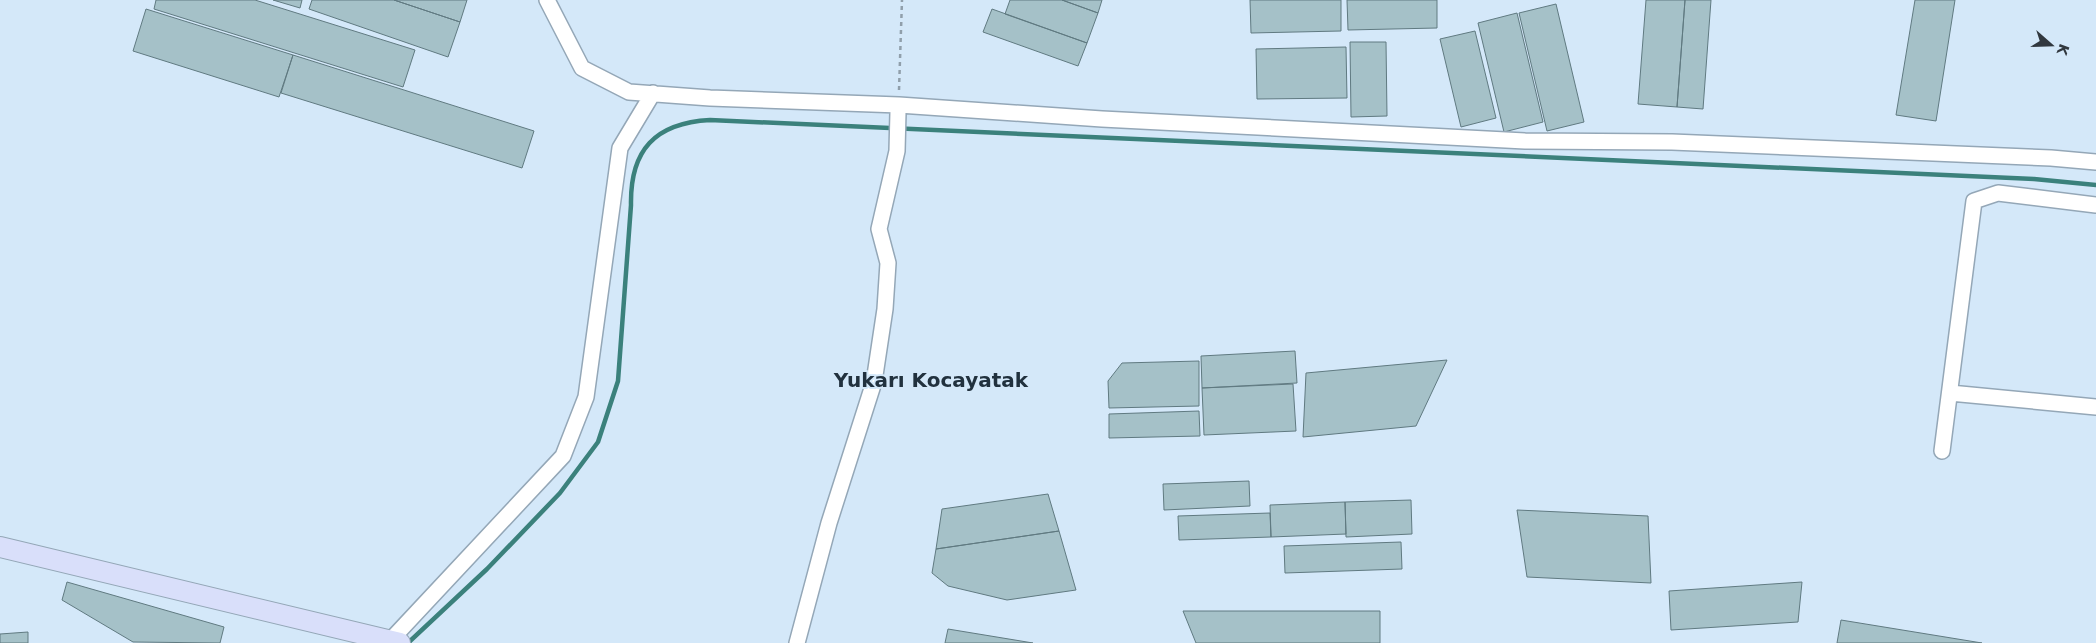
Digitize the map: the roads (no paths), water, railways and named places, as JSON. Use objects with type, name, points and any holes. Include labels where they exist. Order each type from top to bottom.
[{"type":"street","points":[[547,0],[582,68],[629,92],[898,109],[1525,141],[1672,142],[2051,158],[2096,162]]},
{"type":"street","points":[[0,547],[393,642],[563,456],[586,397],[620,148],[653,94]]},
{"type":"street","points":[[797,643],[829,522],[874,382],[885,308],[888,263],[879,229],[897,151],[898,109]]},
{"type":"street","points":[[1942,451],[1974,201],[1998,193],[2096,205]]},
{"type":"street","points":[[1950,393],[2096,407]]},
{"type":"waterway","points":[[408,643],[487,569],[560,493],[598,442],[618,381],[632,186],[635,169],[641,155],[650,143],[674,127],[691,122],[710,120],[2034,179],[2096,185]]},
{"type":"district","name":"Yukarı Kocayatak","points":[[931,380]]}]
